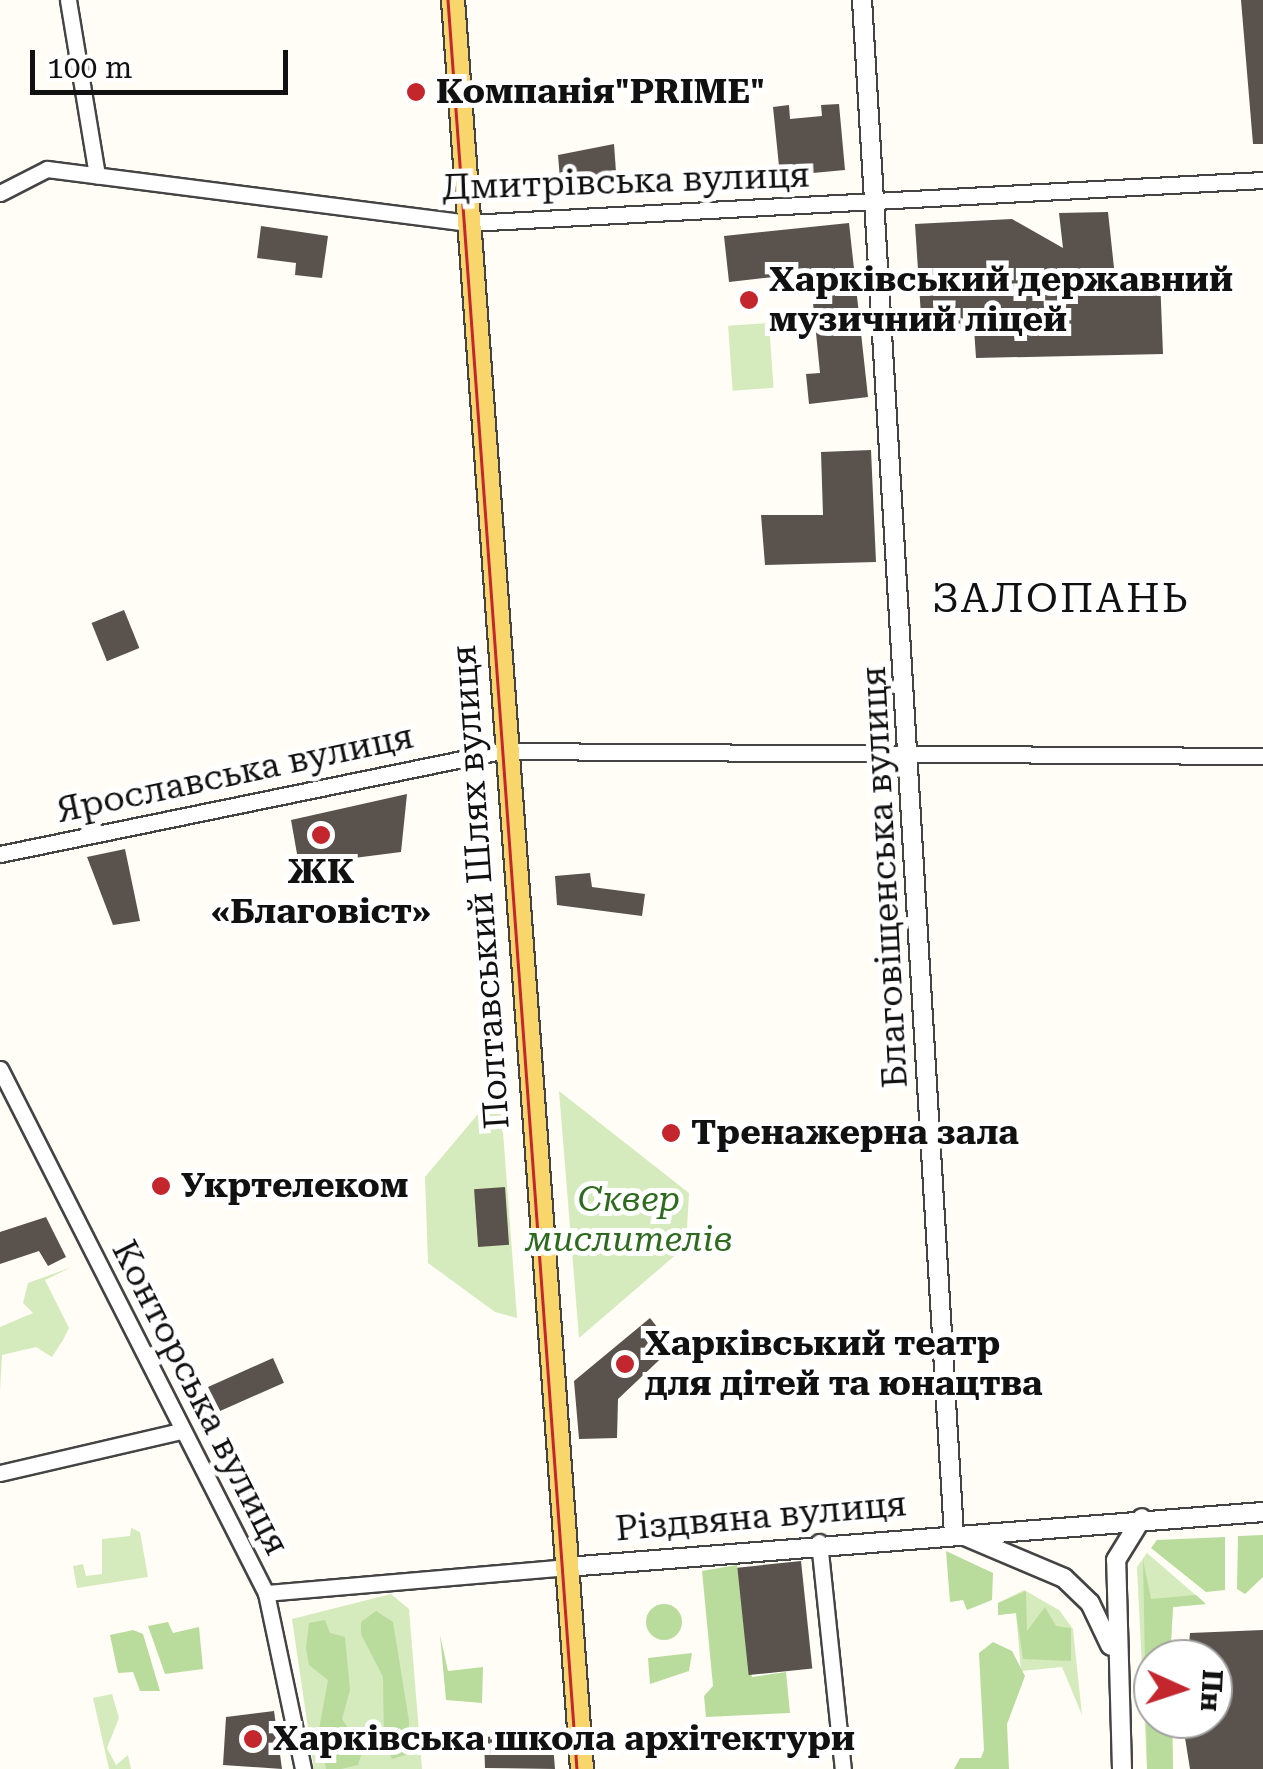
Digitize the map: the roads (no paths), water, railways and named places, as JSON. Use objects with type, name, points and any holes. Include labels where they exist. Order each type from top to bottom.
[{"type":"main road","name":"Полтавський Шлях вулиця","points":[[453,0],[582,1769]]},
{"type":"street","points":[[68,0],[97,176]]},
{"type":"street","name":"Благовіщенська вулиця","points":[[862,0],[913,756],[954,1534]]},
{"type":"street","name":"Дмитрівська вулиця","points":[[0,193],[47,169],[469,224],[1263,180]]},
{"type":"street","name":"Ярославська вулиця","points":[[0,854],[506,751],[1263,756]]},
{"type":"street","name":"Конторська вулиця","points":[[0,1068],[266,1593],[303,1769]]},
{"type":"street","points":[[0,1473],[181,1431]]},
{"type":"street","name":"Різдвяна вулиця","points":[[266,1593],[819,1542],[1263,1512]]},
{"type":"street","points":[[1122,1769],[1114,1660],[1116,1560],[1142,1518]]},
{"type":"street","points":[[954,1534],[1015,1552],[1078,1589],[1104,1625],[1114,1660]]},
{"type":"street","points":[[819,1542],[844,1769]]},
{"type":"tram line","points":[[448,0],[577,1769]]},
{"type":"place","name":"Компанія\"PRIME\"","points":[[416,92]]},
{"type":"place","name":"Харківський державний музичний ліцей","points":[[749,300]]},
{"type":"place","name":"ЖК «Благовіст»","points":[[321,835]]},
{"type":"place","name":"Тренажерна зала","points":[[671,1133]]},
{"type":"place","name":"Укртелеком","points":[[161,1186]]},
{"type":"place","name":"Харківський театр для дітей та юнацтва","points":[[625,1364]]},
{"type":"place","name":"Харківська школа архітектури","points":[[253,1739]]},
{"type":"district","name":"ЗАЛОПАНЬ","points":[[1061,599]]},
{"type":"park label","name":"Сквер мислителів","points":[[629,1220]]}]
